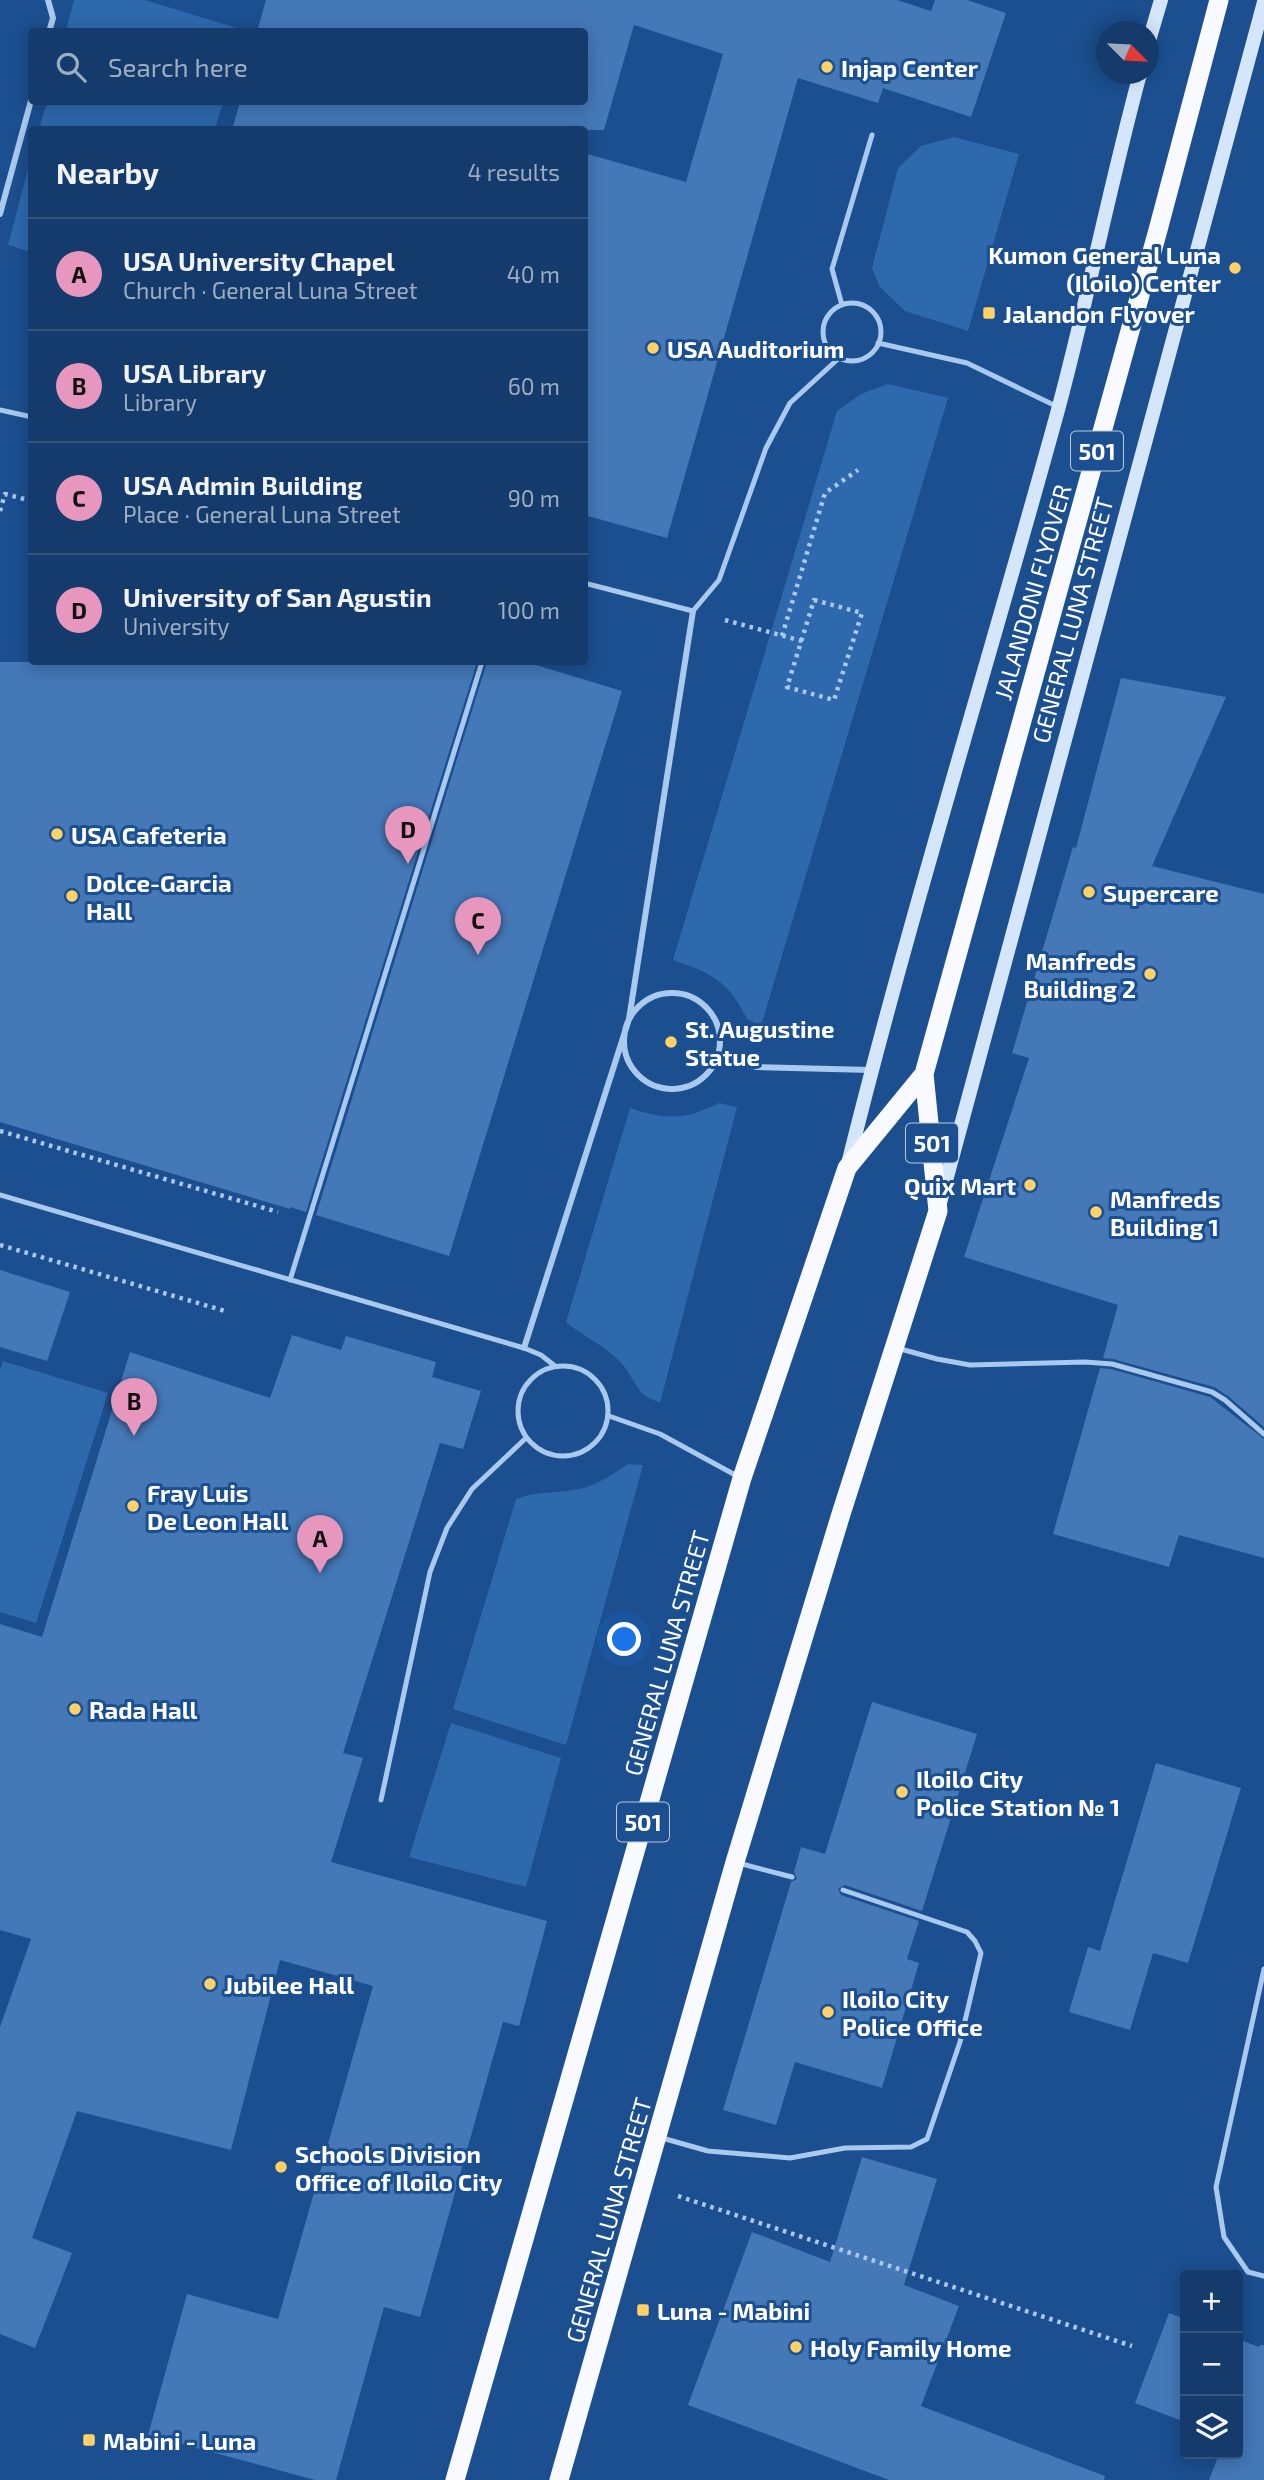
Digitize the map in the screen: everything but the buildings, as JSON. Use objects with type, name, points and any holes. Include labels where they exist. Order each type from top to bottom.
[{"type":"highway","name":"JALANDONI FLYOVER","points":[[924,1074],[1219,0]]},
{"type":"highway","name":"GENERAL LUNA STREET","points":[[559,2480],[735,1862],[938,1211],[924,1074]]},
{"type":"highway","name":"GENERAL LUNA STREET","points":[[455,2480],[742,1479],[846,1168],[924,1074]]},
{"type":"main road","points":[[1155,21],[1161,0]]},
{"type":"main road","name":"GENERAL LUNA STREET","points":[[938,1211],[1264,2]]},
{"type":"main road","name":"GENERAL LUNA STREET","points":[[846,1168],[919,894],[1059,408],[1137,84]]},
{"type":"street","points":[[48,0],[53,18],[50,28]]},
{"type":"street","points":[[0,214],[30,105]]},
{"type":"street","points":[[524,1348],[629,1019],[693,611]]},
{"type":"street","points":[[624,1036],[625,1052],[631,1068],[641,1079],[670,1090],[685,1088],[698,1082],[710,1072],[719,1055],[719,1028],[713,1014],[701,1002],[687,994],[653,996],[639,1006],[629,1019]]},
{"type":"street","points":[[719,1055],[756,1068],[871,1070]]},
{"type":"lane","points":[[842,305],[832,269],[872,135]]},
{"type":"lane","points":[[851,302],[869,309],[880,325],[878,343],[866,357],[857,360],[839,358],[826,345],[823,327],[833,309],[851,302]]},
{"type":"lane","points":[[878,343],[967,363],[1059,408]]},
{"type":"lane","points":[[588,584],[693,611],[719,580],[766,448],[790,403],[839,358]]},
{"type":"lane","points":[[0,410],[28,416]]},
{"type":"lane","points":[[290,1280],[481,665]]},
{"type":"lane","points":[[0,1195],[524,1348],[541,1355],[555,1366]]},
{"type":"lane","points":[[894,1347],[970,1365],[1085,1362],[1112,1364],[1212,1392],[1264,1434]]},
{"type":"lane","points":[[555,1366],[569,1366],[594,1378],[603,1389],[608,1416],[594,1443],[581,1452],[566,1457],[537,1449],[526,1438],[519,1424],[517,1410],[520,1395],[528,1381],[541,1371],[555,1366]]},
{"type":"lane","points":[[608,1416],[660,1434],[742,1479]]},
{"type":"lane","points":[[381,1800],[430,1572],[447,1528],[472,1489],[526,1438]]},
{"type":"lane","points":[[735,1862],[792,1877]]},
{"type":"lane","points":[[657,2137],[708,2151],[789,2158],[845,2148],[911,2147],[927,2138],[960,2042],[981,1952],[967,1933],[843,1890]]},
{"type":"lane","points":[[1264,1969],[1216,2188],[1224,2237],[1248,2272],[1264,2276]]},
{"type":"path","points":[[782,636],[825,493],[858,470]]},
{"type":"path","points":[[0,511],[5,494],[28,500]]},
{"type":"path","points":[[814,600],[862,613],[835,700],[788,687],[802,641],[814,600]]},
{"type":"path","points":[[693,611],[802,641]]},
{"type":"path","points":[[0,1130],[258,1207]]},
{"type":"path","points":[[0,1245],[225,1311]]},
{"type":"path","points":[[668,2193],[1132,2346]]},
{"type":"shaded area","points":[[74,0],[145,0],[236,28],[67,28]]},
{"type":"shaded area","points":[[46,105],[222,105],[216,126],[40,126]]},
{"type":"shaded area","points":[[954,137],[1019,154],[968,331],[905,311],[880,287],[872,268],[898,168],[921,146]]},
{"type":"shaded area","points":[[28,169],[28,251],[8,245]]},
{"type":"shaded area","points":[[888,384],[948,398],[761,1026],[747,1019],[733,996],[718,981],[673,960],[837,411],[861,394]]},
{"type":"shaded area","points":[[719,1103],[737,1107],[660,1403],[643,1394],[620,1361],[566,1322],[630,1108],[654,1115],[675,1116],[696,1113]]},
{"type":"shaded area","points":[[3,1361],[108,1393],[36,1623],[0,1612],[0,1370]]},
{"type":"shaded area","points":[[628,1464],[643,1465],[566,1745],[453,1709],[516,1499],[589,1486]]},
{"type":"shaded area","points":[[451,1723],[561,1758],[526,1887],[409,1857]]},
{"type":"place","name":"Injap Center","points":[[827,67]]},
{"type":"place","name":"Kumon General Luna (Iloilo) Center","points":[[1235,268]]},
{"type":"place","name":"Jalandon Flyover","points":[[989,313]]},
{"type":"place","name":"USA Auditorium","points":[[653,348]]},
{"type":"place","name":"USA Cafeteria","points":[[57,834]]},
{"type":"place","name":"University of San Agustin","points":[[408,864]]},
{"type":"place","name":"Supercare","points":[[1089,892]]},
{"type":"place","name":"Dolce-Garcia Hall","points":[[72,896]]},
{"type":"place","name":"USA Admin Building","points":[[478,955]]},
{"type":"place","name":"Manfreds Building 2","points":[[1150,974]]},
{"type":"place","name":"St. Augustine Statue","points":[[671,1042]]},
{"type":"place","name":"Quix Mart","points":[[1030,1185]]},
{"type":"place","name":"Manfreds Building 1","points":[[1096,1212]]},
{"type":"place","name":"USA Library","points":[[134,1436]]},
{"type":"place","name":"Fray Luis De Leon Hall","points":[[133,1506]]},
{"type":"place","name":"USA University Chapel","points":[[320,1573]]},
{"type":"place","name":"Rada Hall","points":[[75,1709]]},
{"type":"place","name":"Iloilo City Police Station № 1","points":[[902,1792]]},
{"type":"place","name":"Jubilee Hall","points":[[210,1984]]},
{"type":"place","name":"Iloilo City Police Office","points":[[828,2012]]},
{"type":"place","name":"Schools Division Office of Iloilo City","points":[[281,2167]]},
{"type":"place","name":"Luna - Mabini","points":[[643,2310]]},
{"type":"place","name":"Holy Family Home","points":[[796,2347]]},
{"type":"place","name":"Mabini - Luna","points":[[89,2440]]}]
